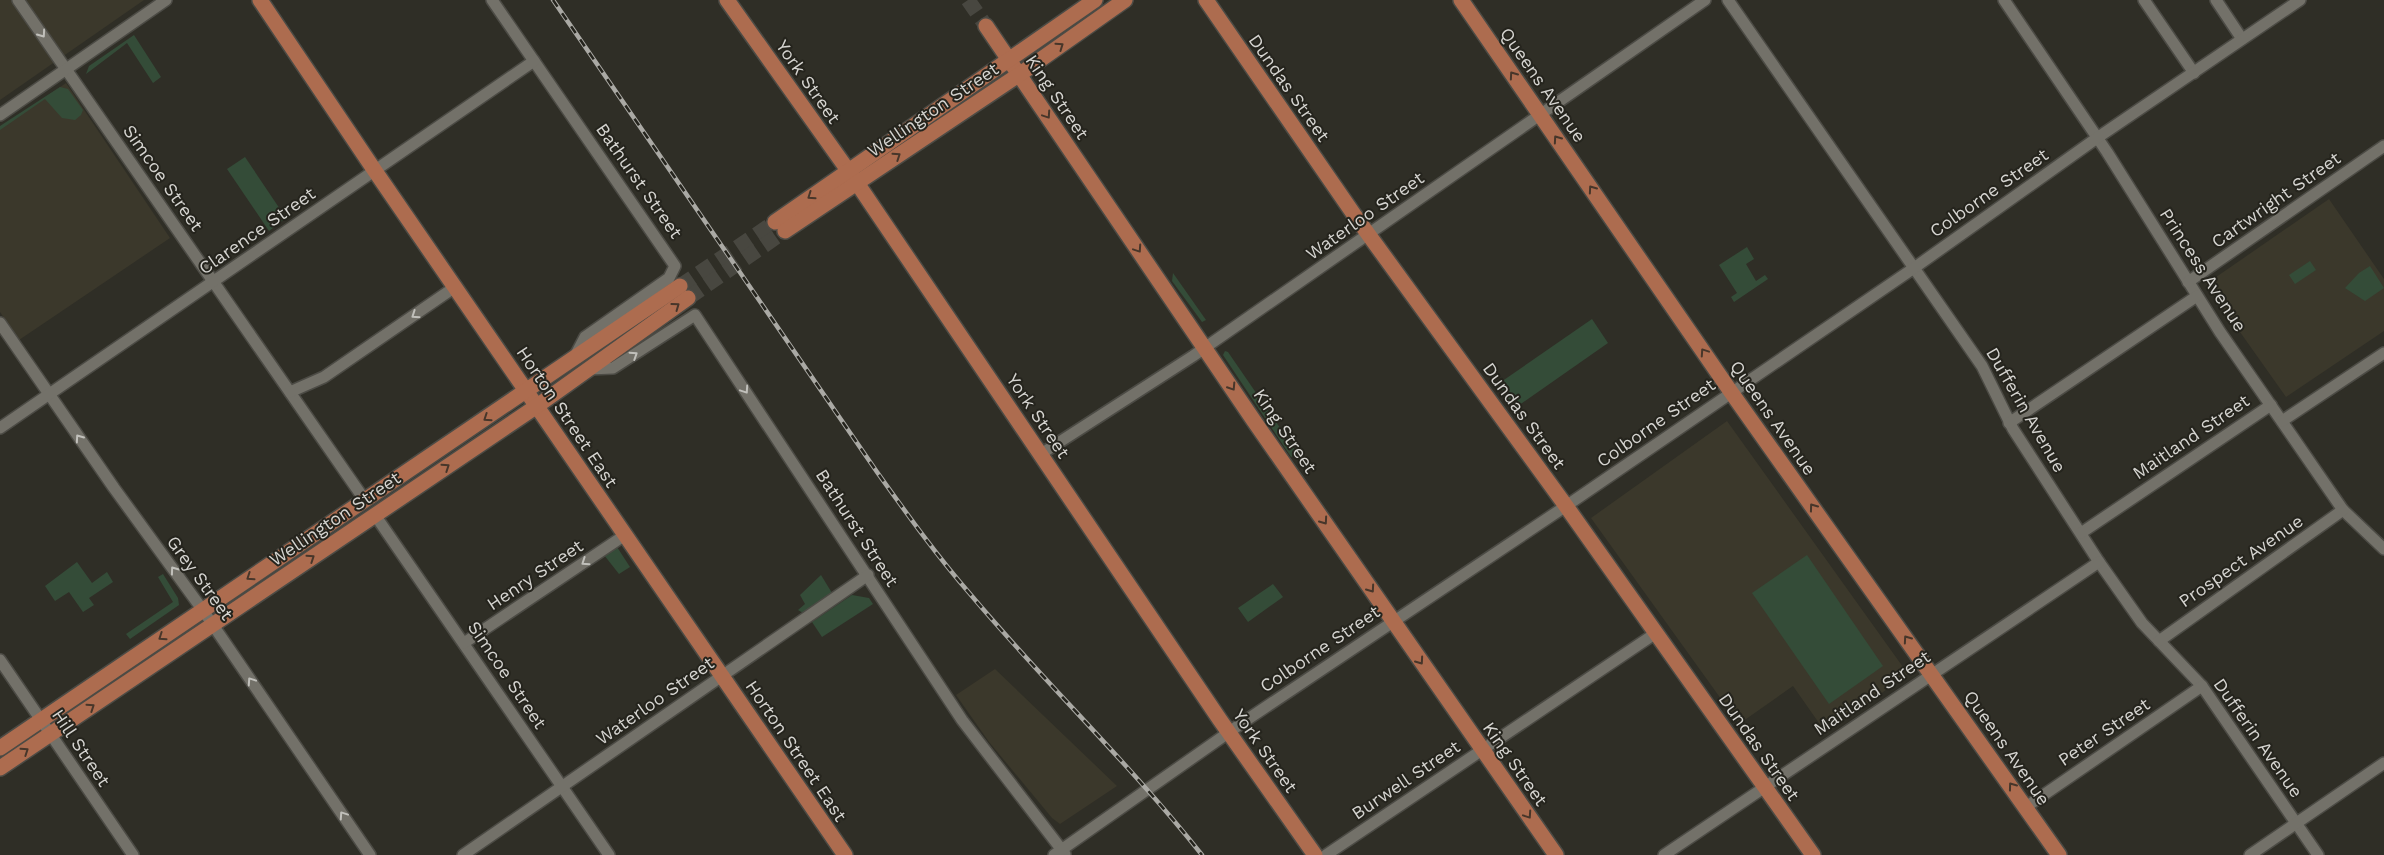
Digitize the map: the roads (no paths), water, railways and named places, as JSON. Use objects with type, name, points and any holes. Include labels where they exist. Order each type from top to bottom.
[{"type":"main road","name":"Horton Street East","points":[[260,0],[374,171],[845,855]]},
{"type":"main road","name":"York Street","points":[[727,0],[857,183],[1229,733],[1315,855]]},
{"type":"main road","name":"Wellington Street","points":[[1095,0],[1010,61],[874,152],[780,227],[857,183],[1020,74],[1126,0]]},
{"type":"main road","name":"Dundas Street","points":[[1206,0],[1355,216],[1566,506],[1813,855]]},
{"type":"main road","name":"Queens Avenue","points":[[1461,0],[1731,392],[2059,855]]},
{"type":"main road","name":"King Street","points":[[986,26],[1205,346],[1258,427],[1556,855]]},
{"type":"main road","points":[[831,147],[853,155],[874,152]]},
{"type":"main road","name":"Wellington Street","points":[[0,748],[364,499],[573,360],[684,292],[589,369],[537,406],[0,768]]},
{"type":"street","name":"Simcoe Street","points":[[18,0],[364,499]]},
{"type":"street","points":[[0,115],[166,0]]},
{"type":"street","name":"Bathurst Street","points":[[492,0],[673,261],[674,271],[669,278],[585,337],[573,360]]},
{"type":"street","name":"Waterloo Street","points":[[1041,454],[1205,346],[1369,234],[1705,0]]},
{"type":"street","name":"Dufferin Avenue","points":[[1728,0],[1982,366],[2009,423],[2099,562],[2142,623],[2202,686],[2318,855]]},
{"type":"street","name":"Princess Avenue","points":[[2004,0],[2097,138],[2196,296],[2343,510],[2384,549]]},
{"type":"street","points":[[2144,0],[2194,73]]},
{"type":"street","points":[[2216,0],[2242,39]]},
{"type":"street","name":"Colborne Street","points":[[1061,853],[1229,733],[1914,268],[2097,138],[2300,0]]},
{"type":"street","name":"Clarence Street","points":[[0,428],[534,61]]},
{"type":"street","name":"Cartwright Street","points":[[2188,282],[2384,146]]},
{"type":"street","points":[[290,392],[324,377],[455,288]]},
{"type":"street","points":[[2009,423],[2196,296]]},
{"type":"street","name":"Bathurst Street","points":[[589,369],[613,368],[695,315],[962,720],[1061,853]]},
{"type":"street","name":"Grey Street","points":[[0,323],[114,488],[202,609],[370,855]]},
{"type":"street","points":[[2282,421],[2384,353]]},
{"type":"street","name":"Maitland Street","points":[[2081,533],[2271,404]]},
{"type":"street","name":"Prospect Avenue","points":[[2159,640],[2343,510]]},
{"type":"street","name":"Simcoe Street","points":[[375,514],[609,855]]},
{"type":"street","name":"Henry Street","points":[[464,643],[625,535]]},
{"type":"street","name":"Maitland Street","points":[[1664,855],[2099,562]]},
{"type":"street","name":"Waterloo Street","points":[[463,855],[868,575]]},
{"type":"street","name":"Burwell Street","points":[[1326,855],[1656,633]]},
{"type":"street","name":"Hill Street","points":[[0,660],[133,855]]},
{"type":"street","name":"Peter Street","points":[[2026,807],[2202,686]]},
{"type":"street","points":[[2250,855],[2384,763]]},
{"type":"tunnel","points":[[968,0],[986,26]]},
{"type":"tunnel","points":[[680,286],[775,222]]},
{"type":"tunnel","points":[[688,298],[785,231]]},
{"type":"railway","points":[[553,0],[877,472],[923,535],[958,580],[1146,788],[1202,855]]}]
